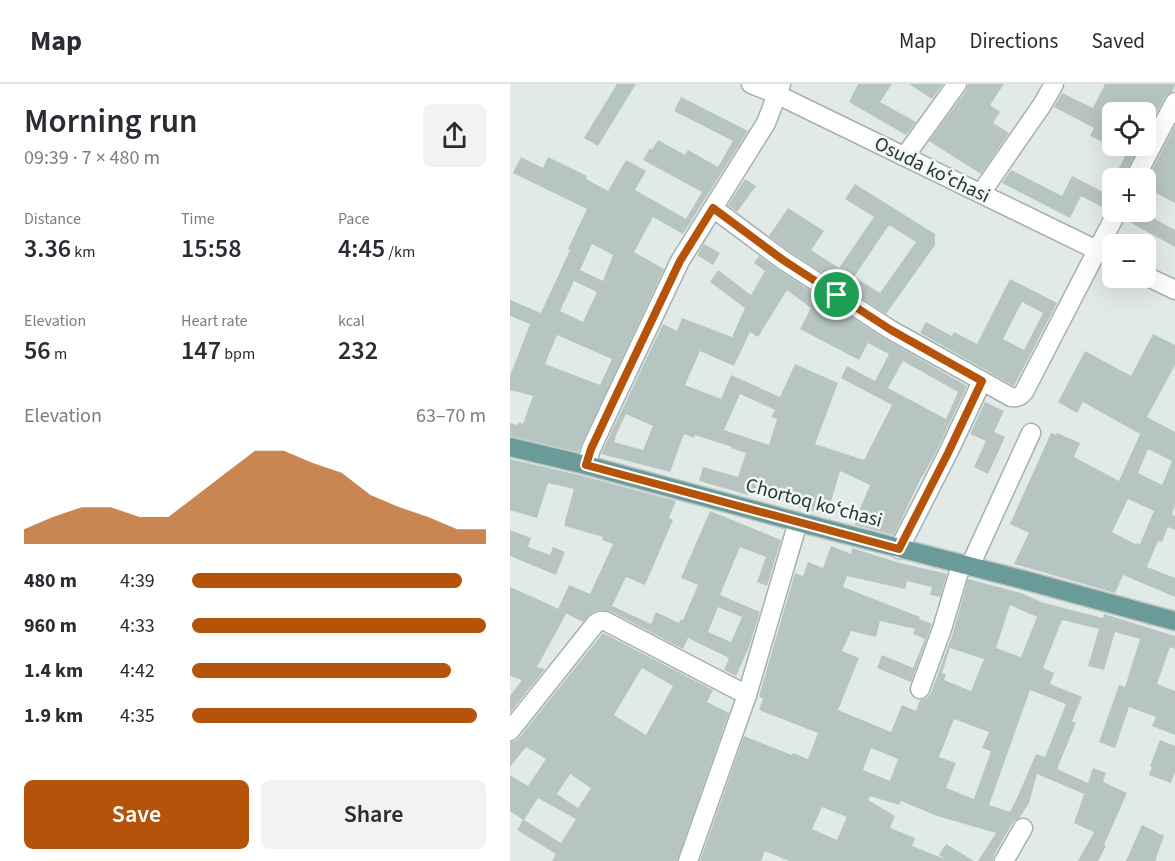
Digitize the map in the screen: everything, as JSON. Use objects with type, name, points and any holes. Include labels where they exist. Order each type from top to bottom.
[{"type":"main road","name":"Chortoq koʻchasi","points":[[510,447],[586,465],[1175,621]]},
{"type":"street","name":"Osuda koʻchasi","points":[[751,84],[778,89],[905,156],[1102,252]]},
{"type":"street","points":[[905,156],[957,84]]},
{"type":"street","points":[[981,193],[1054,84]]},
{"type":"street","points":[[586,465],[591,449],[680,261],[766,123],[778,89]]},
{"type":"street","points":[[1140,168],[1175,102]]},
{"type":"street","points":[[713,208],[783,260],[881,323],[1011,397],[1017,398],[1022,395],[1102,258]]},
{"type":"street","points":[[1156,281],[1175,290]]},
{"type":"street","points":[[899,549],[982,381]]},
{"type":"street","points":[[920,688],[966,566],[1031,433]]},
{"type":"street","points":[[688,861],[747,695],[798,522]]},
{"type":"street","points":[[510,731],[596,623],[600,621],[605,621],[747,695]]},
{"type":"street","points":[[1004,861],[1023,828]]},
{"type":"building","points":[[617,84],[636,84],[598,146],[584,138]]},
{"type":"building","points":[[858,84],[892,84],[880,102],[916,122],[906,135],[849,102]]},
{"type":"building","points":[[909,84],[943,84],[932,99]]},
{"type":"building","points":[[968,84],[1004,84],[990,105],[1000,112],[993,123],[1009,133],[981,174],[929,141],[966,91]]},
{"type":"building","points":[[1105,84],[1175,84],[1156,114],[1156,102],[1102,102],[1102,142],[1090,136],[1094,128],[1054,107],[1062,93],[1093,108]]},
{"type":"building","points":[[681,97],[748,131],[683,234],[653,217],[634,252],[664,269],[578,452],[510,436],[510,423],[523,424],[533,396],[510,390],[510,376],[530,324],[510,316],[510,300],[541,313],[587,209],[513,173],[521,157],[543,168],[548,157],[587,176],[586,179],[608,191],[626,160],[646,171],[635,190],[686,219],[702,192],[643,160],[650,148],[652,150],[658,140],[685,155],[688,150],[718,167],[733,141],[674,111]],"holes":[[[592,244],[613,255],[603,281],[580,270]],[[574,281],[597,292],[583,322],[560,311]],[[557,335],[612,359],[600,385],[545,364]]]},
{"type":"building","points":[[1175,126],[1175,203],[1156,193],[1156,168],[1153,168]]},
{"type":"building","points":[[1125,156],[1134,156],[1128,168],[1119,168]]},
{"type":"building","points":[[1011,170],[1062,196],[1072,176],[1102,191],[1102,207],[1081,196],[1070,218],[1002,183]]},
{"type":"building","points":[[745,179],[756,186],[737,212],[728,205]]},
{"type":"building","points":[[855,184],[935,234],[935,245],[886,314],[769,236],[788,208],[824,231],[811,250],[839,268],[874,217],[845,199]],"holes":[[[889,225],[916,242],[880,293],[854,277]]]},
{"type":"building","points":[[1156,220],[1175,230],[1175,247],[1156,237],[1156,234],[1151,234],[1130,222],[1156,222]]},
{"type":"building","points":[[716,224],[704,244],[720,253],[713,265],[697,255]]},
{"type":"building","points":[[759,256],[885,339],[967,386],[894,535],[855,525],[858,511],[870,485],[840,471],[827,515],[749,490],[748,495],[699,481],[703,467],[738,477],[746,453],[695,435],[694,438],[684,434],[670,472],[601,454],[663,324],[677,331],[682,318],[732,337],[745,308],[710,282],[718,270],[751,295],[765,271],[754,263]],"holes":[[[787,290],[811,308],[800,329],[859,360],[868,343],[889,354],[875,381],[847,366],[841,378],[892,405],[864,460],[815,444],[838,383],[795,364],[780,397],[731,375],[721,399],[685,385],[700,351],[734,366],[750,332],[758,337]],[[903,361],[958,392],[946,419],[888,388]],[[740,394],[775,410],[771,417],[777,419],[769,445],[724,430]],[[626,414],[653,426],[643,450],[614,442]]]},
{"type":"building","points":[[1010,279],[1057,303],[1014,386],[920,333],[926,322],[952,336],[954,332],[977,344]],"holes":[[[1022,302],[1043,313],[1024,350],[1003,339]]]},
{"type":"building","points":[[1153,334],[1175,345],[1175,365],[1147,417],[1175,432],[1175,505],[1172,514],[1175,516],[1175,530],[1168,527],[1162,542],[1158,541],[1147,567],[1175,578],[1175,597],[1123,575],[1115,593],[1014,564],[1029,533],[1010,524],[1051,433],[1056,435],[1057,433],[1080,443],[1074,457],[1119,481],[1140,434],[1083,402],[1077,413],[1058,402],[1085,351],[1131,376]],"holes":[[[1148,449],[1172,461],[1162,485],[1138,473]],[[1128,499],[1154,511],[1140,544],[1135,544],[1112,532]]]},
{"type":"building","points":[[985,402],[1004,411],[994,432],[1005,437],[988,474],[974,467],[986,441],[970,434]]},
{"type":"building","points":[[510,459],[676,501],[669,518],[673,520],[645,585],[626,577],[612,606],[651,624],[656,612],[679,623],[681,619],[683,620],[698,585],[681,578],[710,511],[781,540],[767,586],[757,582],[766,557],[740,547],[720,595],[760,612],[749,647],[736,676],[724,670],[729,658],[688,638],[683,649],[610,611],[595,611],[583,622],[563,612],[566,614],[537,667],[545,669],[510,713],[510,696],[522,680],[510,676],[510,587],[558,609],[569,585],[590,594],[613,544],[602,540],[603,537],[565,526],[574,489],[548,483],[537,518],[510,510]],"holes":[[[718,607],[742,617],[731,642],[708,632]]]},
{"type":"building","points":[[510,530],[531,538],[528,547],[550,555],[553,547],[565,552],[556,575],[510,556]]},
{"type":"building","points":[[831,546],[851,554],[852,548],[947,574],[940,597],[930,595],[932,587],[907,581],[905,589],[847,576],[843,587],[920,617],[919,619],[932,624],[911,682],[877,668],[882,655],[913,668],[925,639],[913,634],[915,629],[880,621],[876,637],[851,631],[842,651],[859,658],[838,710],[891,732],[902,705],[916,711],[920,700],[927,698],[931,693],[953,633],[968,579],[1021,593],[1044,603],[1103,618],[1104,614],[1175,636],[1175,649],[1170,647],[1157,684],[1175,691],[1175,735],[1152,726],[1156,717],[1129,707],[1115,748],[1099,742],[1119,685],[1125,687],[1140,639],[1115,632],[1104,670],[1088,666],[1099,629],[1062,620],[1043,668],[1054,673],[1050,684],[1082,697],[1072,721],[1076,723],[1057,769],[1088,783],[1093,768],[1106,773],[1103,782],[1127,793],[1098,861],[1078,861],[1094,832],[1074,823],[1084,794],[1037,774],[1029,803],[1020,817],[1013,822],[994,855],[993,861],[978,861],[996,833],[937,816],[901,801],[899,805],[870,796],[868,800],[895,816],[890,828],[915,838],[912,846],[945,859],[939,855],[946,844],[974,861],[789,861],[765,851],[761,861],[700,861],[744,736],[808,759],[818,733],[759,710],[763,699],[759,696],[795,573],[803,576],[808,562],[823,568]],"holes":[[[1010,605],[1037,617],[1021,657],[996,648]],[[950,648],[984,659],[971,691],[944,680],[946,674],[942,673]],[[1030,690],[1066,704],[1045,757],[1036,754],[1010,812],[989,805]],[[954,719],[989,732],[982,748],[991,751],[974,799],[946,788],[956,763],[939,757]],[[871,748],[898,759],[890,781],[863,770]],[[822,807],[847,817],[837,840],[812,829]]]},
{"type":"building","points":[[603,633],[713,690],[707,702],[729,713],[677,861],[552,861],[556,854],[517,830],[523,820],[510,811],[510,775],[528,786],[546,759],[526,747],[510,767],[510,742],[519,738]],"holes":[[[642,668],[673,686],[646,735],[614,715]],[[570,774],[591,788],[578,808],[557,794]],[[538,798],[576,819],[561,843],[524,820]]]},
{"type":"building","points":[[1160,740],[1175,746],[1175,772],[1171,783],[1149,775]]},
{"type":"building","points":[[1142,825],[1164,836],[1155,861],[1126,861]]},
{"type":"route","points":[[713,208],[783,260],[837,295],[891,330],[982,381],[899,549],[586,465],[591,449],[680,261],[713,208]]}]
